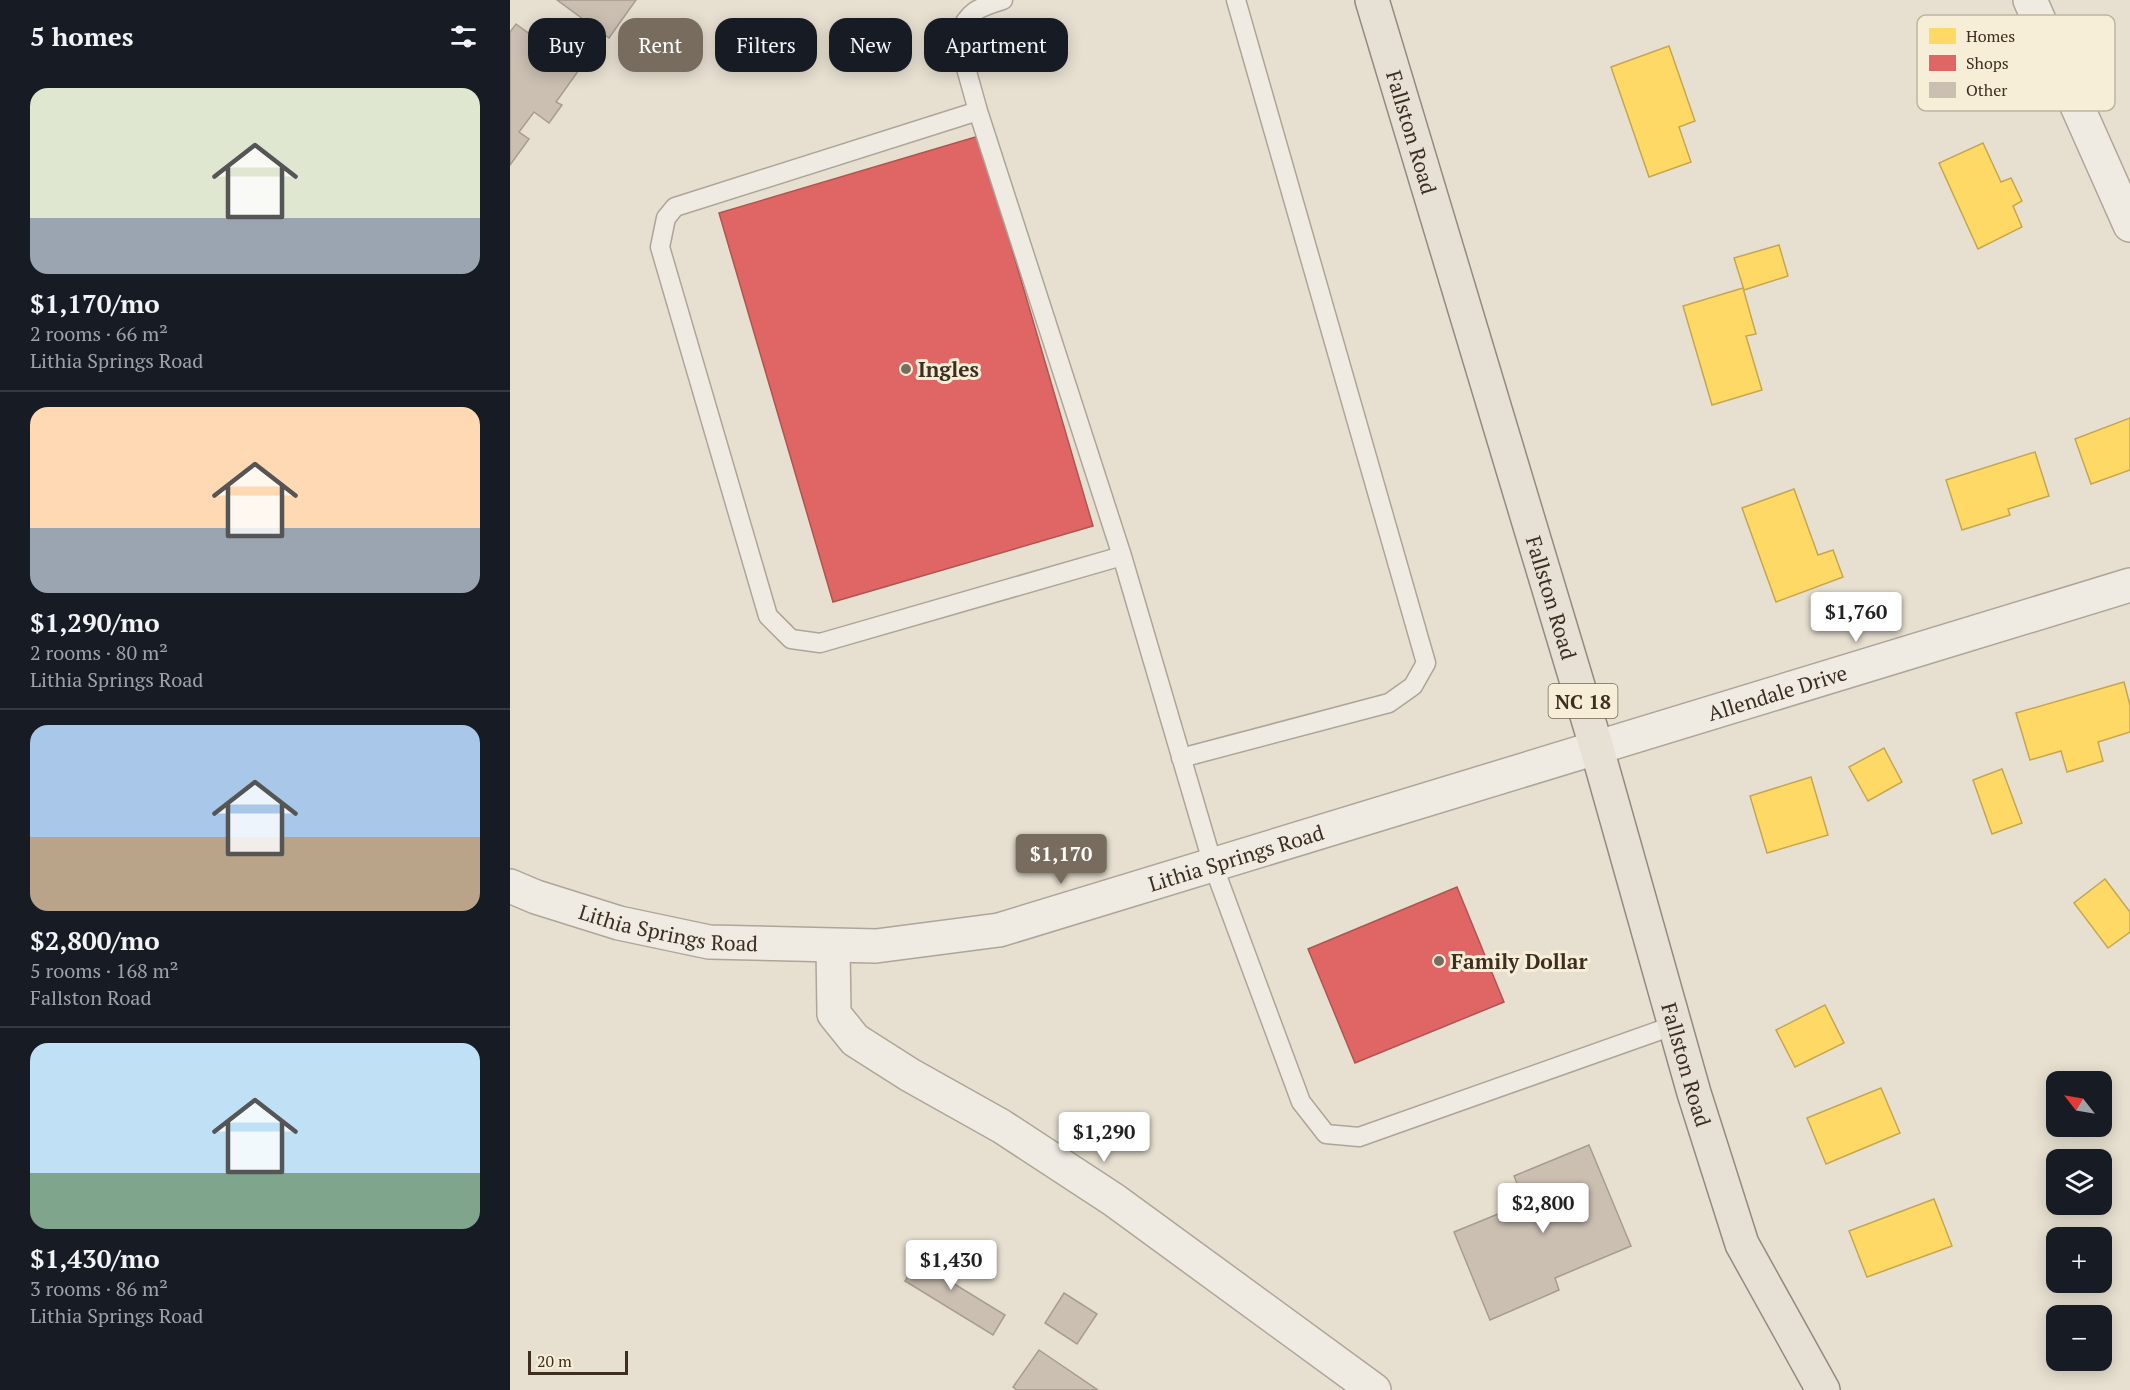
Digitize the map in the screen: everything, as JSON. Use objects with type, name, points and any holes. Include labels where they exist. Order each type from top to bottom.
[{"type":"main road","name":"Fallston Road","points":[[1372,0],[1597,749],[1675,1025],[1742,1244],[1822,1390]]},
{"type":"street","points":[[2030,0],[2037,15]]},
{"type":"street","points":[[2079,111],[2130,225]]},
{"type":"street","name":"Allendale Drive","points":[[1597,749],[2130,585]]},
{"type":"street","name":"Lithia Springs Road","points":[[510,886],[536,897],[619,923],[709,942],[876,946],[999,930],[1597,749]]},
{"type":"street","points":[[833,946],[831,1001],[834,1014],[855,1040],[910,1075],[1001,1126],[1114,1200],[1374,1390]]},
{"type":"lane","points":[[1003,0],[985,5],[966,17],[957,36],[978,111],[1122,556],[1213,865],[1301,1102],[1326,1134],[1359,1137],[1675,1025]]},
{"type":"lane","points":[[1181,758],[1389,703],[1413,686],[1426,663],[1236,0]]},
{"type":"lane","points":[[978,111],[675,207],[666,218],[660,247],[768,616],[791,639],[820,642],[1122,556]]},
{"type":"building: Homes","points":[[1669,46],[1695,121],[1679,127],[1691,162],[1649,177],[1611,67]]},
{"type":"building: Homes","points":[[1983,143],[2001,182],[2011,178],[2022,201],[2013,206],[2022,227],[1978,249],[1939,163]]},
{"type":"building: Homes","points":[[1779,245],[1788,276],[1744,290],[1734,258]]},
{"type":"building: Homes","points":[[1743,288],[1756,334],[1746,336],[1762,390],[1712,405],[1683,306]]},
{"type":"building: Homes","points":[[2130,418],[2130,470],[2091,484],[2075,439]]},
{"type":"building: Homes","points":[[2035,452],[2049,496],[2008,509],[2010,515],[1962,530],[1946,480]]},
{"type":"building: Homes","points":[[1794,489],[1818,555],[1833,550],[1843,577],[1776,602],[1742,508]]},
{"type":"building: Homes","points":[[2124,682],[2130,705],[2130,732],[2098,742],[2103,761],[2067,772],[2061,751],[2030,760],[2016,713]]},
{"type":"building: Homes","points":[[1884,748],[1902,782],[1868,801],[1849,767]]},
{"type":"building: Homes","points":[[2002,769],[2022,823],[1992,834],[1973,780]]},
{"type":"building: Homes","points":[[1811,777],[1828,835],[1767,853],[1750,796]]},
{"type":"building: Homes","points":[[2105,879],[2130,912],[2130,932],[2108,948],[2074,903]]},
{"type":"building: Homes","points":[[1825,1005],[1844,1043],[1795,1067],[1776,1030]]},
{"type":"building: Homes","points":[[1881,1088],[1900,1133],[1826,1164],[1807,1118]]},
{"type":"building: Homes","points":[[1934,1199],[1952,1246],[1867,1277],[1849,1231]]},
{"type":"building: Shops","name":"Ingles","points":[[979,136],[1093,526],[833,602],[719,213]]},
{"type":"building: Shops","points":[[1457,887],[1504,1002],[1355,1063],[1308,949]]},
{"type":"building: Other","points":[[557,0],[636,0],[623,18],[618,18],[618,25],[609,38],[606,36],[606,18],[582,18]]},
{"type":"building: Other","points":[[516,24],[528,33],[528,72],[578,72],[556,102],[562,105],[549,123],[534,112],[519,132],[529,139],[510,165],[510,32]]},
{"type":"building: Other","points":[[1589,1145],[1631,1246],[1555,1278],[1559,1290],[1490,1320],[1454,1232],[1525,1203],[1514,1176]]},
{"type":"building: Other","points":[[926,1247],[960,1268],[951,1282],[1005,1315],[993,1335],[905,1281]]},
{"type":"building: Other","points":[[1064,1293],[1097,1314],[1077,1344],[1045,1323]]},
{"type":"building: Other","points":[[1039,1350],[1098,1390],[1017,1390],[1013,1387]]},
{"type":"place","name":"Ingles","points":[[906,369]]},
{"type":"place","name":"Family Dollar","points":[[1439,961]]}]
